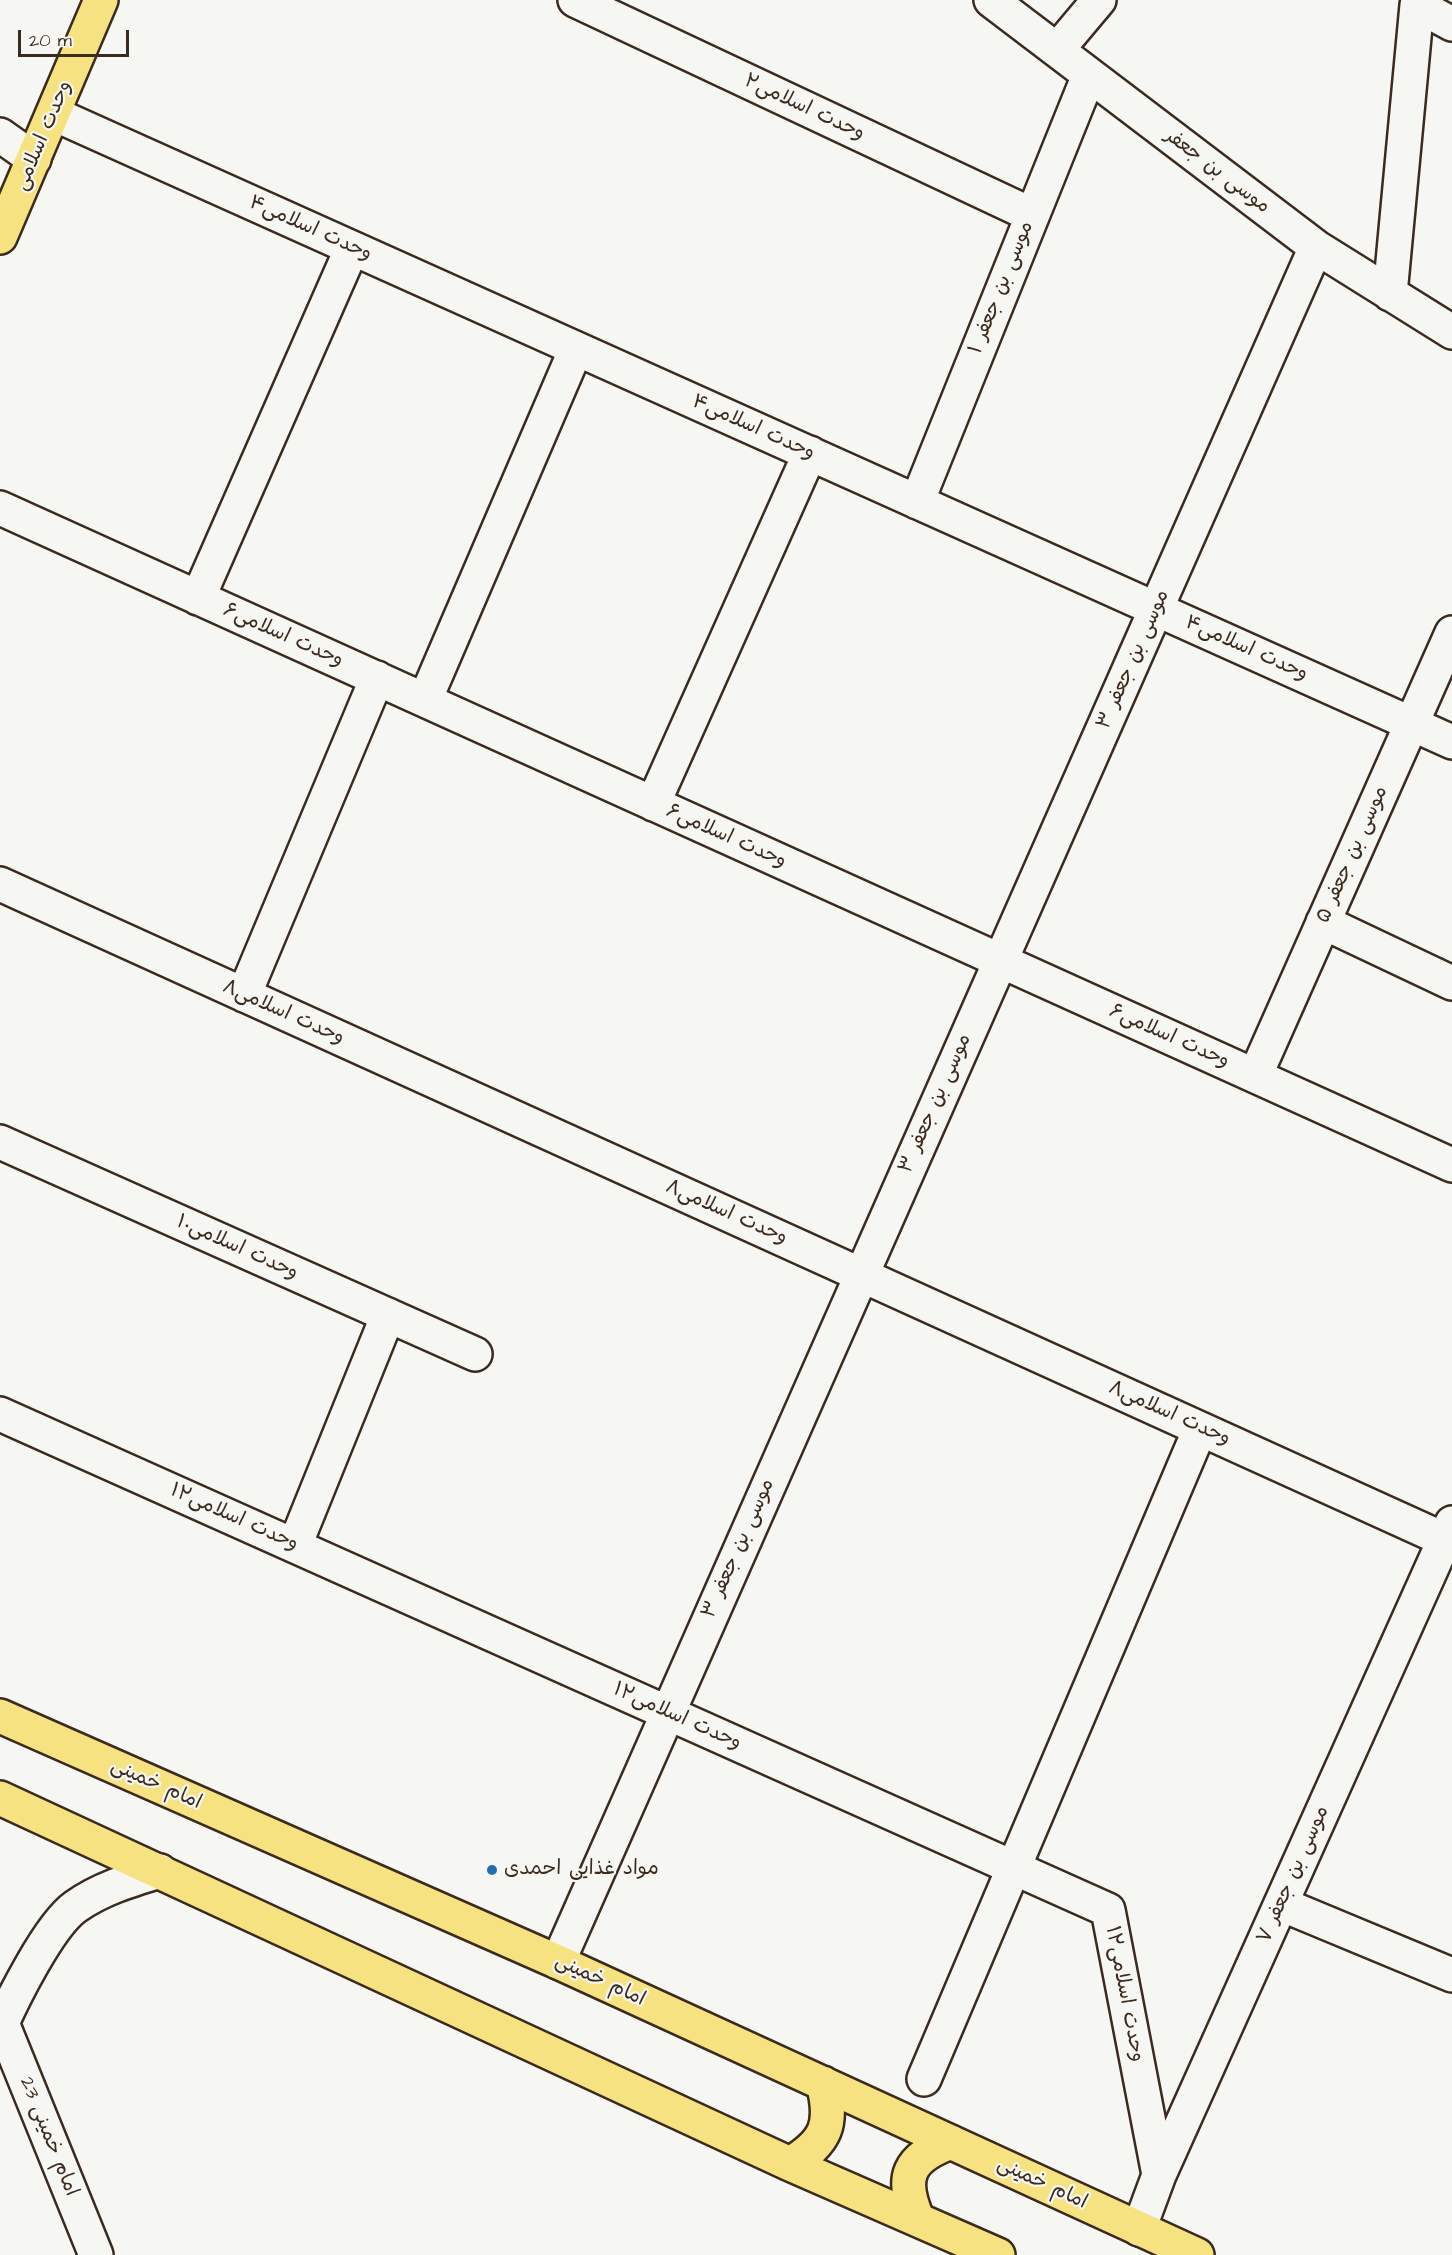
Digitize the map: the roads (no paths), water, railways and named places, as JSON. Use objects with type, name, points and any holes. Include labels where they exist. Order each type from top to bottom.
[{"type":"main road","name":"وحدت اسلامی","points":[[0,237],[101,0]]},
{"type":"main road","name":"امام خمینی","points":[[0,1716],[558,1962],[1197,2255]]},
{"type":"main road","points":[[0,1798],[790,2164],[998,2255]]},
{"type":"main road","points":[[790,2164],[811,2151],[825,2131],[829,2107],[823,2083]]},
{"type":"main road","points":[[918,2220],[908,2196],[911,2171],[927,2151],[951,2142]]},
{"type":"street","name":"وحدت اسلامی۲","points":[[575,0],[1032,215]]},
{"type":"street","name":"موسی بن جعفر","points":[[991,0],[1316,247],[1452,332]]},
{"type":"street","points":[[1056,50],[1099,0]]},
{"type":"street","points":[[1390,294],[1417,5],[1452,24]]},
{"type":"street","name":"موسی بن جعفر ۱","points":[[917,502],[1089,75]]},
{"type":"street","name":"وحدت اسلامی۴","points":[[54,114],[1452,742]]},
{"type":"street","points":[[0,135],[34,159]]},
{"type":"street","name":"موسی بن جعفر ۳","points":[[558,1962],[1316,247]]},
{"type":"street","points":[[198,598],[352,248]]},
{"type":"street","points":[[425,700],[576,349]]},
{"type":"street","points":[[653,804],[810,453]]},
{"type":"street","name":"وحدت اسلامی۶","points":[[0,508],[1452,1165]]},
{"type":"street","name":"موسی بن جعفر ۵","points":[[1255,1076],[1452,633]]},
{"type":"street","points":[[244,995],[377,678]]},
{"type":"street","name":"وحدت اسلامی۸","points":[[0,884],[1200,1429],[1450,1535]]},
{"type":"street","points":[[1323,922],[1452,982]]},
{"type":"street","name":"وحدت اسلامی۱۰","points":[[0,1142],[475,1354]]},
{"type":"street","points":[[295,1545],[388,1315]]},
{"type":"street","name":"وحدت اسلامی۱۲","points":[[0,1414],[1108,1910],[1159,2175]]},
{"type":"street","points":[[924,2079],[1200,1429]]},
{"type":"street","name":"موسی بن جعفر ۷","points":[[1139,2229],[1159,2175],[1450,1535]]},
{"type":"street","points":[[1,2023],[39,1951],[74,1908],[113,1886],[160,1871]]},
{"type":"street","points":[[1281,1904],[1452,1975]]},
{"type":"street","name":"امام خمینی 23","points":[[1,2023],[96,2255]]},
{"type":"place","name":"مواد غذایی احمدی","points":[[492,1870]]}]
